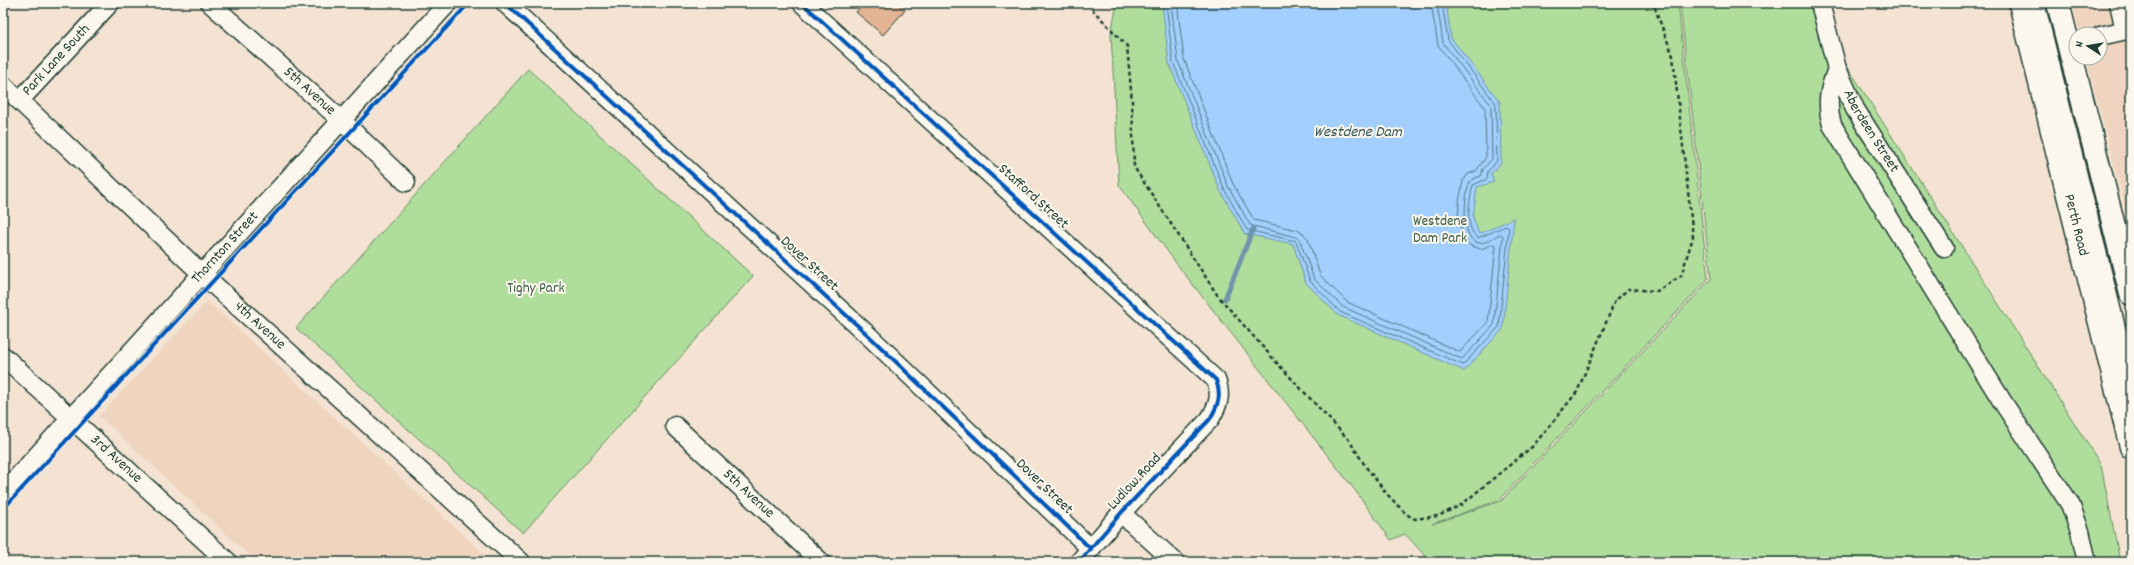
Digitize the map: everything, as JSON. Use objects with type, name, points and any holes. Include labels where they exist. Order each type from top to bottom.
[{"type":"main road","name":"Perth Road","points":[[2020,3],[2131,447]]},
{"type":"main road","points":[[2058,3],[2068,32]]},
{"type":"main road","points":[[2077,66],[2131,294]]},
{"type":"street","name":"Park Lane South","points":[[20,100],[110,3]]},
{"type":"street","name":"5th Avenue","points":[[210,3],[341,120],[406,182]]},
{"type":"street","name":"Thornton Street","points":[[3,493],[448,3]]},
{"type":"street","name":"Dover Street","points":[[505,3],[869,336],[1091,549]]},
{"type":"street","name":"Stafford Street","points":[[802,3],[1216,380],[1220,391],[1219,403],[1210,419]]},
{"type":"street","name":"Aberdeen Street","points":[[1820,3],[1837,69],[1865,127],[1944,248]]},
{"type":"street","points":[[2035,3],[2131,388]]},
{"type":"street","points":[[2108,34],[2128,29],[2119,3]]},
{"type":"street","points":[[1837,69],[1828,102],[1832,125],[2002,401],[2070,504],[2080,531],[2087,562]]},
{"type":"street","name":"4th Avenue","points":[[3,85],[202,274],[521,562]]},
{"type":"street","name":"3rd Avenue","points":[[3,356],[228,562]]},
{"type":"street","name":"Ludlow Road","points":[[1079,562],[1121,513],[1210,419]]},
{"type":"street","name":"5th Avenue","points":[[675,426],[821,562]]},
{"type":"street","points":[[1121,513],[1174,562]]},
{"type":"path","points":[[1088,3],[1127,46],[1132,101],[1134,167],[1218,296],[1276,363],[1350,440],[1366,467],[1387,494],[1406,514],[1415,519],[1438,516],[1461,504],[1533,446],[1577,392],[1615,301],[1628,289],[1657,291],[1682,276],[1693,237],[1673,56],[1653,3]]},
{"type":"shaded area","points":[[2072,3],[2131,3],[2131,229],[2088,66],[2108,66],[2108,26],[2078,26]]},
{"type":"shaded area","points":[[207,301],[493,562],[256,562],[99,416]]},
{"type":"green space","name":"Westdene Dam Park","points":[[1117,3],[1678,3],[1708,279],[1499,500],[1432,524],[1501,501],[1711,279],[1680,3],[1807,3],[2101,465],[2120,562],[1431,562],[1405,534],[1391,540],[1354,489],[1179,267],[1119,185],[1111,33]]},
{"type":"green space","name":"Tighy Park","points":[[528,69],[753,276],[523,533],[296,328]]},
{"type":"water","name":"Westdene Dam","points":[[1162,3],[1446,3],[1451,38],[1500,102],[1501,163],[1491,174],[1494,182],[1477,187],[1473,217],[1479,234],[1514,218],[1503,329],[1464,371],[1338,315],[1306,283],[1293,244],[1245,234],[1220,190],[1169,63]]},
{"type":"building","points":[[864,3],[897,3],[905,10],[883,35],[856,12]]},
{"type":"waterway","points":[[1225,299],[1253,229]]},
{"type":"cycle path","points":[[3,509],[469,3]]},
{"type":"cycle path","points":[[505,3],[869,336],[1091,549]]},
{"type":"cycle path","points":[[802,3],[1216,380],[1219,396],[1210,419],[1121,513],[1079,562]]}]
